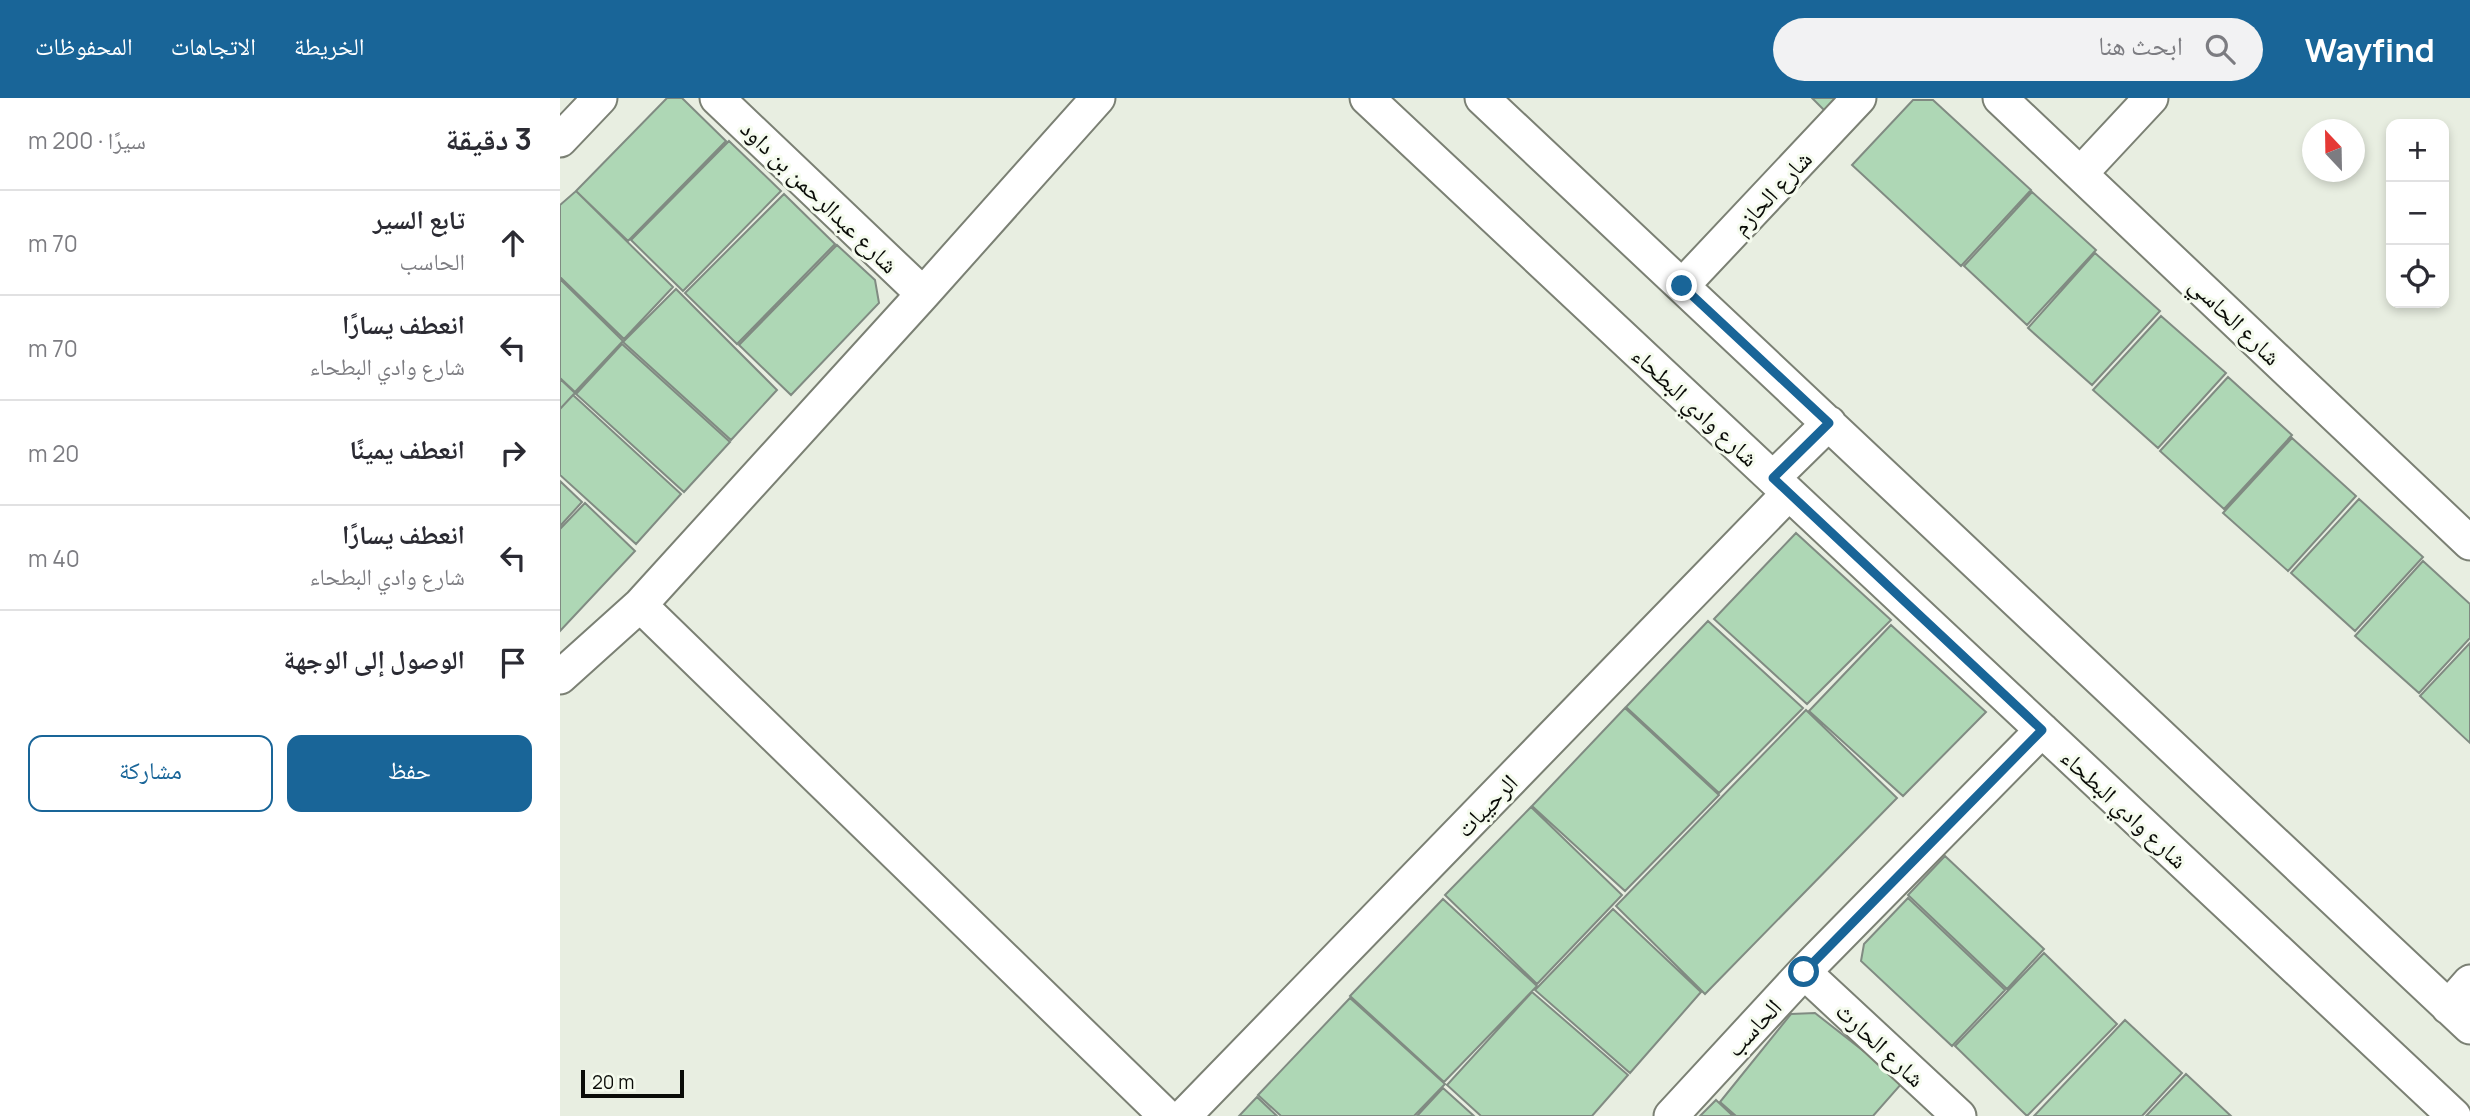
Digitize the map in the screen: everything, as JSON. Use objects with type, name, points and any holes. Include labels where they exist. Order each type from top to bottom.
[{"type":"street","points":[[560,140],[600,98]]},
{"type":"street","name":"شارع عبدالرحمن بن داود","points":[[716,98],[923,294]]},
{"type":"street","points":[[560,677],[639,606],[1097,98]]},
{"type":"street","name":"شارع وادي البطحاء","points":[[1367,98],[2454,1116]]},
{"type":"street","points":[[1482,98],[2459,1017],[2470,982]]},
{"type":"street","name":"شارع الحازم","points":[[1682,286],[1860,98]]},
{"type":"street","name":"شارع الحاسي","points":[[2000,98],[2470,543]]},
{"type":"street","points":[[2081,173],[2151,98]]},
{"type":"street","name":"الرحيبات","points":[[1184,1116],[1781,486],[1829,423]]},
{"type":"street","points":[[639,606],[1166,1116]]},
{"type":"street","name":"الحاسب","points":[[1671,1116],[1804,972],[2042,730]]},
{"type":"street","name":"شارع الحارث","points":[[1804,972],[1959,1116]]},
{"type":"building","points":[[667,98],[682,98],[726,141],[628,241],[576,191]]},
{"type":"building","points":[[1812,98],[1841,98],[1827,113]]},
{"type":"building","points":[[1913,100],[1933,100],[2031,190],[1961,266],[1852,165]]},
{"type":"building","points":[[729,141],[781,191],[683,291],[631,240]]},
{"type":"building","points":[[576,191],[673,287],[624,339],[560,277],[560,205]]},
{"type":"building","points":[[2032,192],[2096,250],[2027,325],[1964,266]]},
{"type":"building","points":[[784,194],[835,244],[737,344],[685,293]]},
{"type":"building","points":[[837,245],[875,280],[879,303],[791,395],[739,345]]},
{"type":"building","points":[[2095,253],[2160,311],[2092,385],[2028,328]]},
{"type":"building","points":[[560,279],[623,341],[575,392],[560,378]]},
{"type":"building","points":[[676,289],[777,390],[731,440],[623,342]]},
{"type":"building","points":[[2161,316],[2226,373],[2158,448],[2093,390]]},
{"type":"building","points":[[622,344],[730,442],[684,492],[576,394]]},
{"type":"building","points":[[2228,377],[2292,435],[2224,509],[2160,451]]},
{"type":"building","points":[[560,379],[575,393],[560,409]]},
{"type":"building","points":[[573,395],[681,494],[636,544],[560,475],[560,409]]},
{"type":"building","points":[[2292,438],[2356,496],[2288,571],[2223,513]]},
{"type":"building","points":[[560,481],[582,502],[560,526]]},
{"type":"building","points":[[2359,499],[2423,557],[2355,631],[2291,573]]},
{"type":"building","points":[[585,503],[635,551],[560,631],[560,529]]},
{"type":"building","points":[[1796,533],[1891,620],[1807,704],[1714,619]]},
{"type":"building","points":[[2423,561],[2470,604],[2470,638],[2419,693],[2355,636]]},
{"type":"building","points":[[1708,621],[1803,708],[1719,793],[1626,707]]},
{"type":"building","points":[[1891,625],[1986,712],[1903,796],[1809,711]]},
{"type":"building","points":[[2470,643],[2470,743],[2420,696]]},
{"type":"building","points":[[1625,708],[1719,795],[1625,891],[1532,806]]},
{"type":"building","points":[[1806,710],[1897,798],[1705,994],[1616,906]]},
{"type":"building","points":[[1531,807],[1622,895],[1537,984],[1445,895]]},
{"type":"building","points":[[1945,856],[2044,949],[2007,989],[1908,895]]},
{"type":"building","points":[[1908,898],[2005,990],[1952,1046],[1861,961],[1864,944]]},
{"type":"building","points":[[1443,899],[1537,986],[1444,1082],[1350,996]]},
{"type":"building","points":[[1613,909],[1701,992],[1630,1073],[1535,990]]},
{"type":"building","points":[[2044,953],[2117,1024],[2027,1116],[1955,1046]]},
{"type":"building","points":[[1532,992],[1628,1075],[1592,1116],[1481,1116],[1447,1085]]},
{"type":"building","points":[[1350,998],[1445,1084],[1414,1116],[1281,1116],[1258,1095]]},
{"type":"building","points":[[1815,1013],[1903,1082],[1873,1116],[1736,1116],[1720,1102],[1791,1014]]},
{"type":"building","points":[[2125,1020],[2182,1073],[2142,1116],[2034,1116]]},
{"type":"building","points":[[2186,1074],[2231,1116],[2146,1116]]},
{"type":"building","points":[[1443,1088],[1474,1116],[1417,1116]]},
{"type":"building","points":[[1257,1097],[1277,1116],[1239,1116]]},
{"type":"building","points":[[1716,1100],[1733,1116],[1700,1116]]},
{"type":"route","points":[[1682,286],[1829,423],[1773,478],[2042,730],[1804,972]]}]
